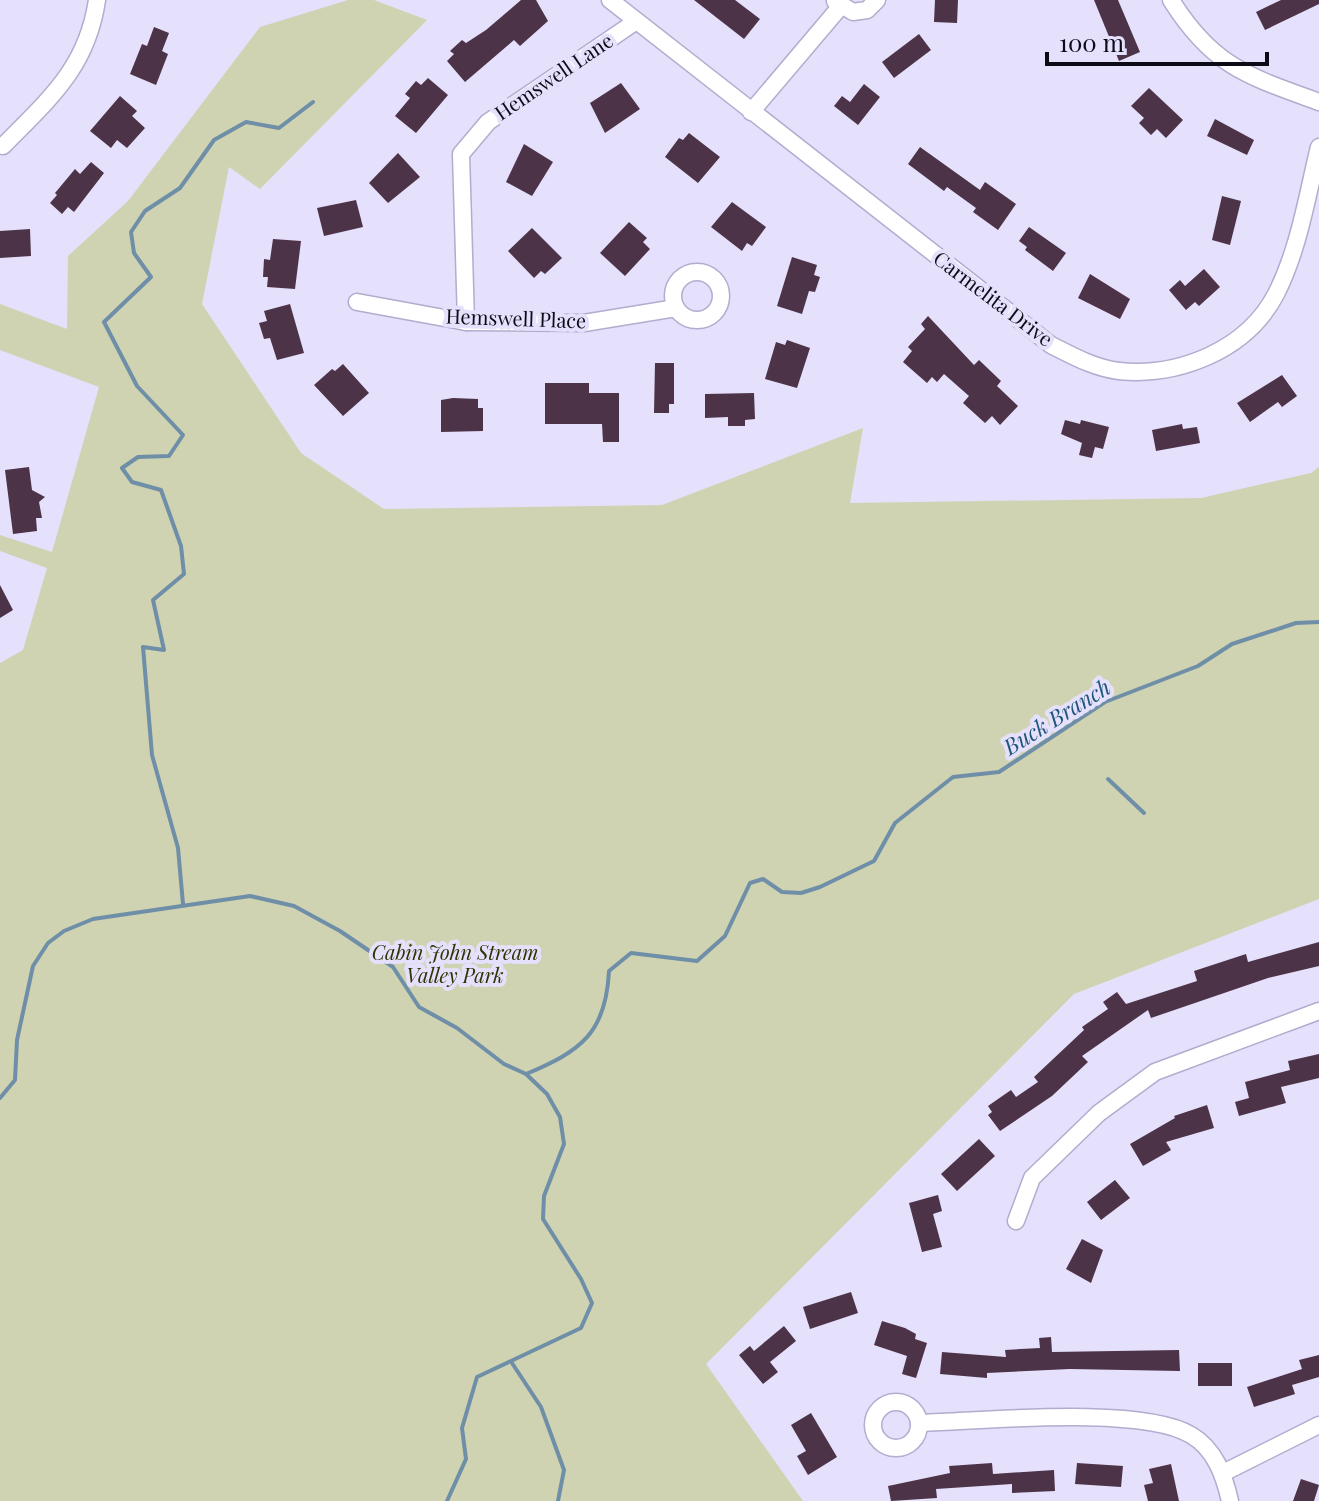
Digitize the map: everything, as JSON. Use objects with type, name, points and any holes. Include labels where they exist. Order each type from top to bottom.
[{"type":"street","points":[[3,146],[47,101],[85,53],[97,0]]},
{"type":"street","name":"Carmelita Drive","points":[[610,0],[1051,345],[1083,362],[1118,371],[1156,371],[1190,364],[1238,338],[1258,318],[1275,295],[1296,239],[1319,147]]},
{"type":"street","points":[[751,112],[837,3],[860,12],[877,0]]},
{"type":"street","points":[[1171,0],[1192,33],[1223,61],[1248,76],[1319,102]]},
{"type":"street","name":"Hemswell Lane","points":[[466,322],[461,154],[488,122],[635,22]]},
{"type":"street","name":"Hemswell Place","points":[[357,302],[466,322],[584,323],[676,308]]},
{"type":"street","points":[[1016,1221],[1032,1178],[1099,1113],[1155,1072],[1319,1011]]},
{"type":"street","points":[[919,1423],[1154,1420],[1191,1435],[1209,1450],[1223,1473],[1230,1501]]},
{"type":"street","points":[[1223,1473],[1319,1425]]},
{"type":"green space","name":"Cabin John Stream Valley Park","points":[[348,0],[374,0],[427,20],[260,189],[229,167],[202,304],[301,453],[384,509],[662,505],[863,428],[850,503],[1201,498],[1311,473],[1319,467],[1319,899],[1074,994],[706,1364],[803,1501],[0,1501],[0,663],[23,650],[47,568],[0,551],[0,535],[52,552],[99,387],[0,350],[0,304],[67,329],[68,256],[128,201],[260,27]]},
{"type":"building","points":[[521,0],[536,0],[548,21],[520,46],[514,40],[465,82],[447,61],[454,54],[450,51],[462,40],[466,43],[486,30]]},
{"type":"building","points":[[694,0],[735,0],[760,19],[744,39]]},
{"type":"building","points":[[935,0],[958,0],[957,23],[934,22]]},
{"type":"building","points":[[1094,0],[1118,0],[1140,52],[1119,61]]},
{"type":"building","points":[[1281,0],[1319,0],[1319,4],[1265,30],[1256,12]]},
{"type":"building","points":[[154,27],[169,33],[162,51],[168,54],[156,85],[130,74],[142,44],[147,46]]},
{"type":"building","points":[[919,34],[931,50],[894,78],[882,62]]},
{"type":"building","points":[[428,78],[448,95],[416,133],[395,116],[410,98],[405,94],[416,81],[421,85]]},
{"type":"building","points":[[621,83],[640,109],[605,133],[590,103]]},
{"type":"building","points":[[864,84],[880,97],[858,125],[834,106],[842,96],[850,102]]},
{"type":"building","points":[[1149,88],[1183,120],[1166,138],[1157,129],[1151,135],[1139,123],[1144,118],[1131,106]]},
{"type":"building","points":[[120,96],[137,111],[132,116],[145,128],[127,148],[117,140],[111,148],[90,131]]},
{"type":"building","points":[[1215,119],[1254,140],[1247,155],[1207,136]]},
{"type":"building","points":[[689,133],[720,157],[698,183],[665,157],[679,138],[683,140]]},
{"type":"building","points":[[524,144],[553,162],[532,196],[506,182]]},
{"type":"building","points":[[920,147],[980,190],[985,182],[1016,204],[998,230],[973,212],[976,208],[947,187],[944,191],[908,164]]},
{"type":"building","points":[[398,153],[420,177],[388,203],[369,183]]},
{"type":"building","points":[[91,162],[104,173],[74,212],[68,207],[62,214],[50,203],[57,195],[55,193],[75,169],[80,174]]},
{"type":"building","points":[[1222,196],[1241,201],[1230,245],[1212,240]]},
{"type":"building","points":[[356,200],[363,227],[324,236],[317,208]]},
{"type":"building","points":[[732,202],[766,227],[752,246],[747,243],[742,251],[711,227]]},
{"type":"building","points":[[629,222],[647,238],[643,242],[650,249],[625,276],[600,253]]},
{"type":"building","points":[[1029,227],[1066,253],[1053,271],[1025,250],[1027,247],[1019,241]]},
{"type":"building","points":[[532,228],[562,258],[545,274],[541,271],[534,278],[508,251]]},
{"type":"building","points":[[30,229],[31,256],[0,258],[0,231]]},
{"type":"building","points":[[273,239],[301,241],[295,289],[267,287],[268,277],[263,277],[264,259],[270,260]]},
{"type":"building","points":[[792,257],[817,265],[814,275],[820,277],[815,292],[809,291],[802,314],[777,306]]},
{"type":"building","points":[[1204,269],[1220,287],[1199,306],[1195,302],[1186,310],[1169,290],[1180,280],[1185,286]]},
{"type":"building","points":[[1090,274],[1130,299],[1120,319],[1078,298]]},
{"type":"building","points":[[290,304],[304,353],[277,360],[270,338],[264,339],[259,323],[267,321],[264,311]]},
{"type":"building","points":[[928,316],[974,365],[979,360],[1001,381],[997,386],[1018,406],[1000,425],[992,416],[985,423],[963,403],[969,396],[944,374],[937,382],[932,377],[927,383],[903,362],[912,351],[908,347],[925,329],[921,324]]},
{"type":"building","points":[[787,340],[810,348],[797,388],[765,379],[776,342],[785,345]]},
{"type":"building","points":[[655,363],[674,363],[674,404],[669,404],[669,413],[654,413]]},
{"type":"building","points":[[343,364],[369,393],[343,416],[314,385],[332,369],[335,371]]},
{"type":"building","points":[[1282,375],[1297,396],[1282,407],[1278,402],[1250,422],[1237,403]]},
{"type":"building","points":[[545,383],[589,383],[589,393],[619,393],[619,442],[603,442],[602,424],[545,424]]},
{"type":"building","points":[[754,393],[755,419],[745,420],[745,426],[728,426],[728,417],[705,418],[705,394]]},
{"type":"building","points":[[478,399],[478,408],[483,408],[483,431],[441,432],[441,400]]},
{"type":"building","points":[[1065,420],[1080,424],[1081,420],[1109,427],[1103,449],[1095,447],[1092,458],[1079,455],[1082,443],[1061,434]]},
{"type":"building","points":[[1182,424],[1183,429],[1197,427],[1200,443],[1156,451],[1152,430]]},
{"type":"building","points":[[29,467],[32,490],[45,497],[39,502],[42,518],[36,518],[37,531],[13,534],[5,470]]},
{"type":"building","points":[[0,585],[13,610],[0,618]]},
{"type":"building","points":[[1319,942],[1319,966],[1268,978],[1151,1018],[1148,1010],[1082,1056],[1088,1062],[1052,1096],[1000,1131],[988,1115],[992,1112],[988,1106],[1011,1090],[1016,1097],[1038,1082],[1034,1077],[1084,1030],[1082,1027],[1108,1009],[1103,1002],[1117,992],[1126,1004],[1197,981],[1194,971],[1246,954],[1248,962]]},
{"type":"building","points":[[1319,1054],[1319,1078],[1281,1087],[1286,1103],[1239,1116],[1235,1102],[1249,1098],[1245,1082],[1290,1070],[1288,1061]]},
{"type":"building","points":[[1207,1105],[1214,1128],[1166,1142],[1171,1150],[1143,1166],[1130,1144],[1174,1116]]},
{"type":"building","points":[[979,1139],[995,1156],[957,1191],[941,1174]]},
{"type":"building","points":[[1115,1180],[1130,1198],[1101,1220],[1087,1202]]},
{"type":"building","points":[[938,1195],[942,1211],[933,1214],[942,1247],[922,1252],[909,1203]]},
{"type":"building","points":[[1082,1239],[1103,1250],[1091,1283],[1066,1269]]},
{"type":"building","points":[[851,1292],[858,1313],[810,1329],[803,1307]]},
{"type":"building","points":[[882,1321],[905,1328],[916,1334],[915,1339],[927,1343],[916,1378],[902,1374],[907,1356],[874,1345]]},
{"type":"building","points":[[784,1326],[796,1341],[770,1362],[778,1372],[763,1384],[739,1355],[750,1346],[754,1351]]},
{"type":"building","points":[[1051,1337],[1052,1352],[1179,1350],[1180,1371],[1070,1369],[987,1373],[987,1378],[940,1374],[942,1352],[1006,1357],[1005,1350],[1040,1348],[1039,1338]]},
{"type":"building","points":[[1319,1355],[1319,1377],[1292,1385],[1295,1394],[1254,1407],[1247,1387],[1302,1369],[1299,1360]]},
{"type":"building","points":[[1198,1363],[1232,1363],[1232,1386],[1198,1386]]},
{"type":"building","points":[[811,1413],[837,1457],[808,1475],[797,1456],[806,1451],[791,1425]]},
{"type":"building","points":[[992,1463],[993,1474],[1054,1470],[1055,1491],[1012,1493],[1012,1484],[936,1489],[937,1498],[891,1501],[888,1486],[950,1473],[949,1466]]},
{"type":"building","points":[[1077,1463],[1123,1466],[1121,1487],[1075,1484]]},
{"type":"building","points":[[1171,1464],[1179,1501],[1148,1501],[1144,1485],[1153,1483],[1149,1469]]},
{"type":"building","points":[[1301,1479],[1319,1485],[1314,1501],[1293,1501]]},
{"type":"waterway","points":[[183,904],[178,848],[152,755],[143,647],[164,650],[153,600],[184,574],[181,546],[161,490],[132,482],[122,468],[138,457],[169,456],[183,435],[137,386],[104,322],[151,277],[134,253],[131,232],[145,211],[180,188],[214,140],[246,122],[279,128],[313,102]]},
{"type":"waterway","name":"Buck Branch","points":[[526,1074],[562,1057],[587,1037],[602,1010],[609,971],[631,953],[697,961],[725,936],[750,883],[763,879],[782,892],[801,893],[820,887],[874,861],[895,823],[953,777],[999,772],[1105,702],[1198,666],[1232,644],[1296,623],[1319,622]]},
{"type":"waterway","points":[[1108,779],[1144,813]]},
{"type":"waterway","points":[[0,1098],[15,1080],[17,1040],[33,966],[48,943],[64,931],[93,919],[250,896],[294,906],[340,931],[393,967],[419,1007],[457,1028],[504,1064],[526,1074],[547,1094],[560,1117],[564,1144],[544,1196],[543,1219],[581,1279],[592,1303],[581,1328],[477,1377],[462,1428],[466,1459],[447,1501]]},
{"type":"waterway","points":[[512,1363],[541,1407],[564,1470],[558,1501]]}]
